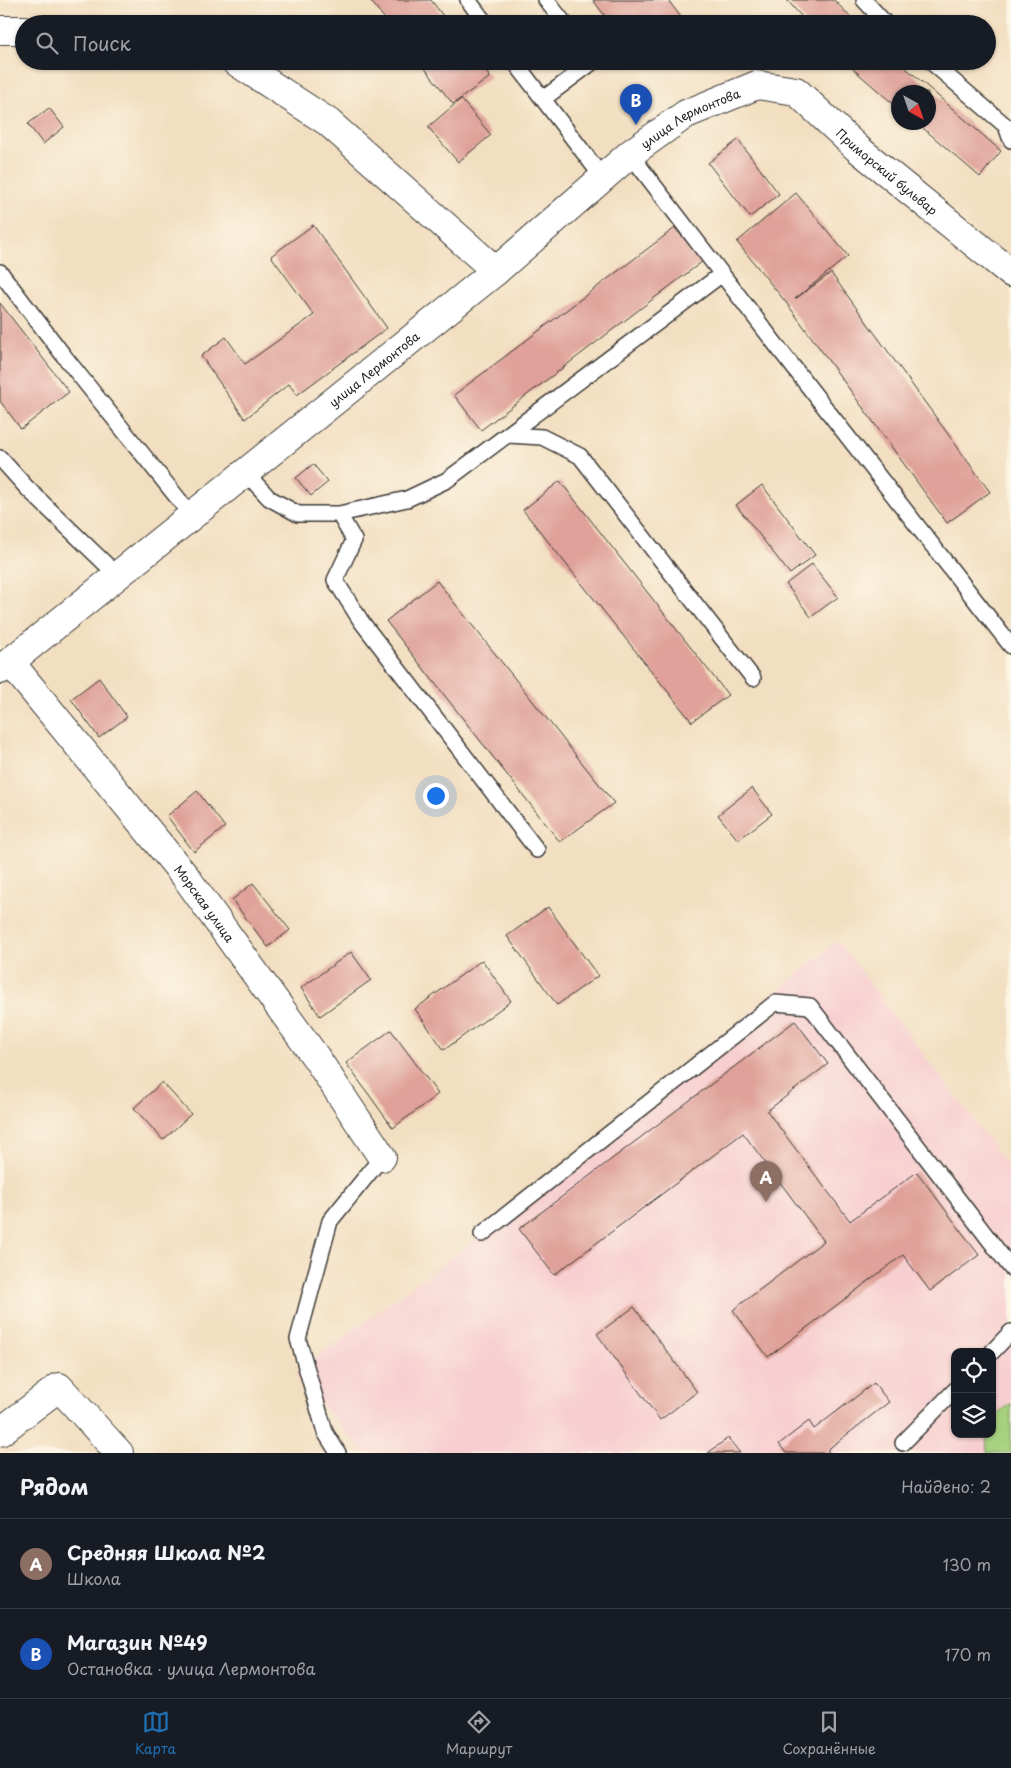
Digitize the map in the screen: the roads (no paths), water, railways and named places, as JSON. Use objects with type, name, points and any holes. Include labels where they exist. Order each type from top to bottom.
[{"type":"street","points":[[0,30],[15,30]]},
{"type":"street","points":[[249,70],[328,122],[496,271]]},
{"type":"street","name":"улица Лермонтова","points":[[5,666],[496,271],[630,154],[686,114],[757,85]]},
{"type":"street","name":"Приморский бульвар","points":[[757,85],[796,91],[857,148],[1011,273]]},
{"type":"street","name":"Морская улица","points":[[5,666],[185,876],[317,1059],[382,1156]]},
{"type":"street","points":[[0,1432],[59,1388],[119,1453]]},
{"type":"lane","points":[[468,0],[479,15]]},
{"type":"lane","points":[[546,0],[558,15]]},
{"type":"lane","points":[[864,0],[878,15]]},
{"type":"lane","points":[[521,70],[603,178]]},
{"type":"lane","points":[[543,99],[582,70]]},
{"type":"lane","points":[[941,70],[1006,126],[1011,140]]},
{"type":"lane","points":[[630,154],[1011,646]]},
{"type":"lane","points":[[0,272],[64,356],[192,516]]},
{"type":"lane","points":[[246,473],[269,498],[298,514],[339,514],[408,499],[447,480],[722,274]]},
{"type":"lane","points":[[508,435],[542,438],[580,456],[753,678]]},
{"type":"lane","points":[[0,458],[27,488],[117,575]]},
{"type":"lane","points":[[339,514],[354,540],[335,580],[361,621],[537,850]]},
{"type":"lane","points":[[482,1234],[776,1004],[810,1006],[1011,1268]]},
{"type":"lane","points":[[338,1453],[325,1432],[298,1339],[330,1221],[382,1156]]},
{"type":"lane","points":[[996,1348],[1011,1332]]},
{"type":"lane","points":[[903,1443],[952,1393]]},
{"type":"place","name":"Магазин №49","points":[[636,125]]},
{"type":"place","name":"Средняя Школа №2","points":[[766,1202]]}]
